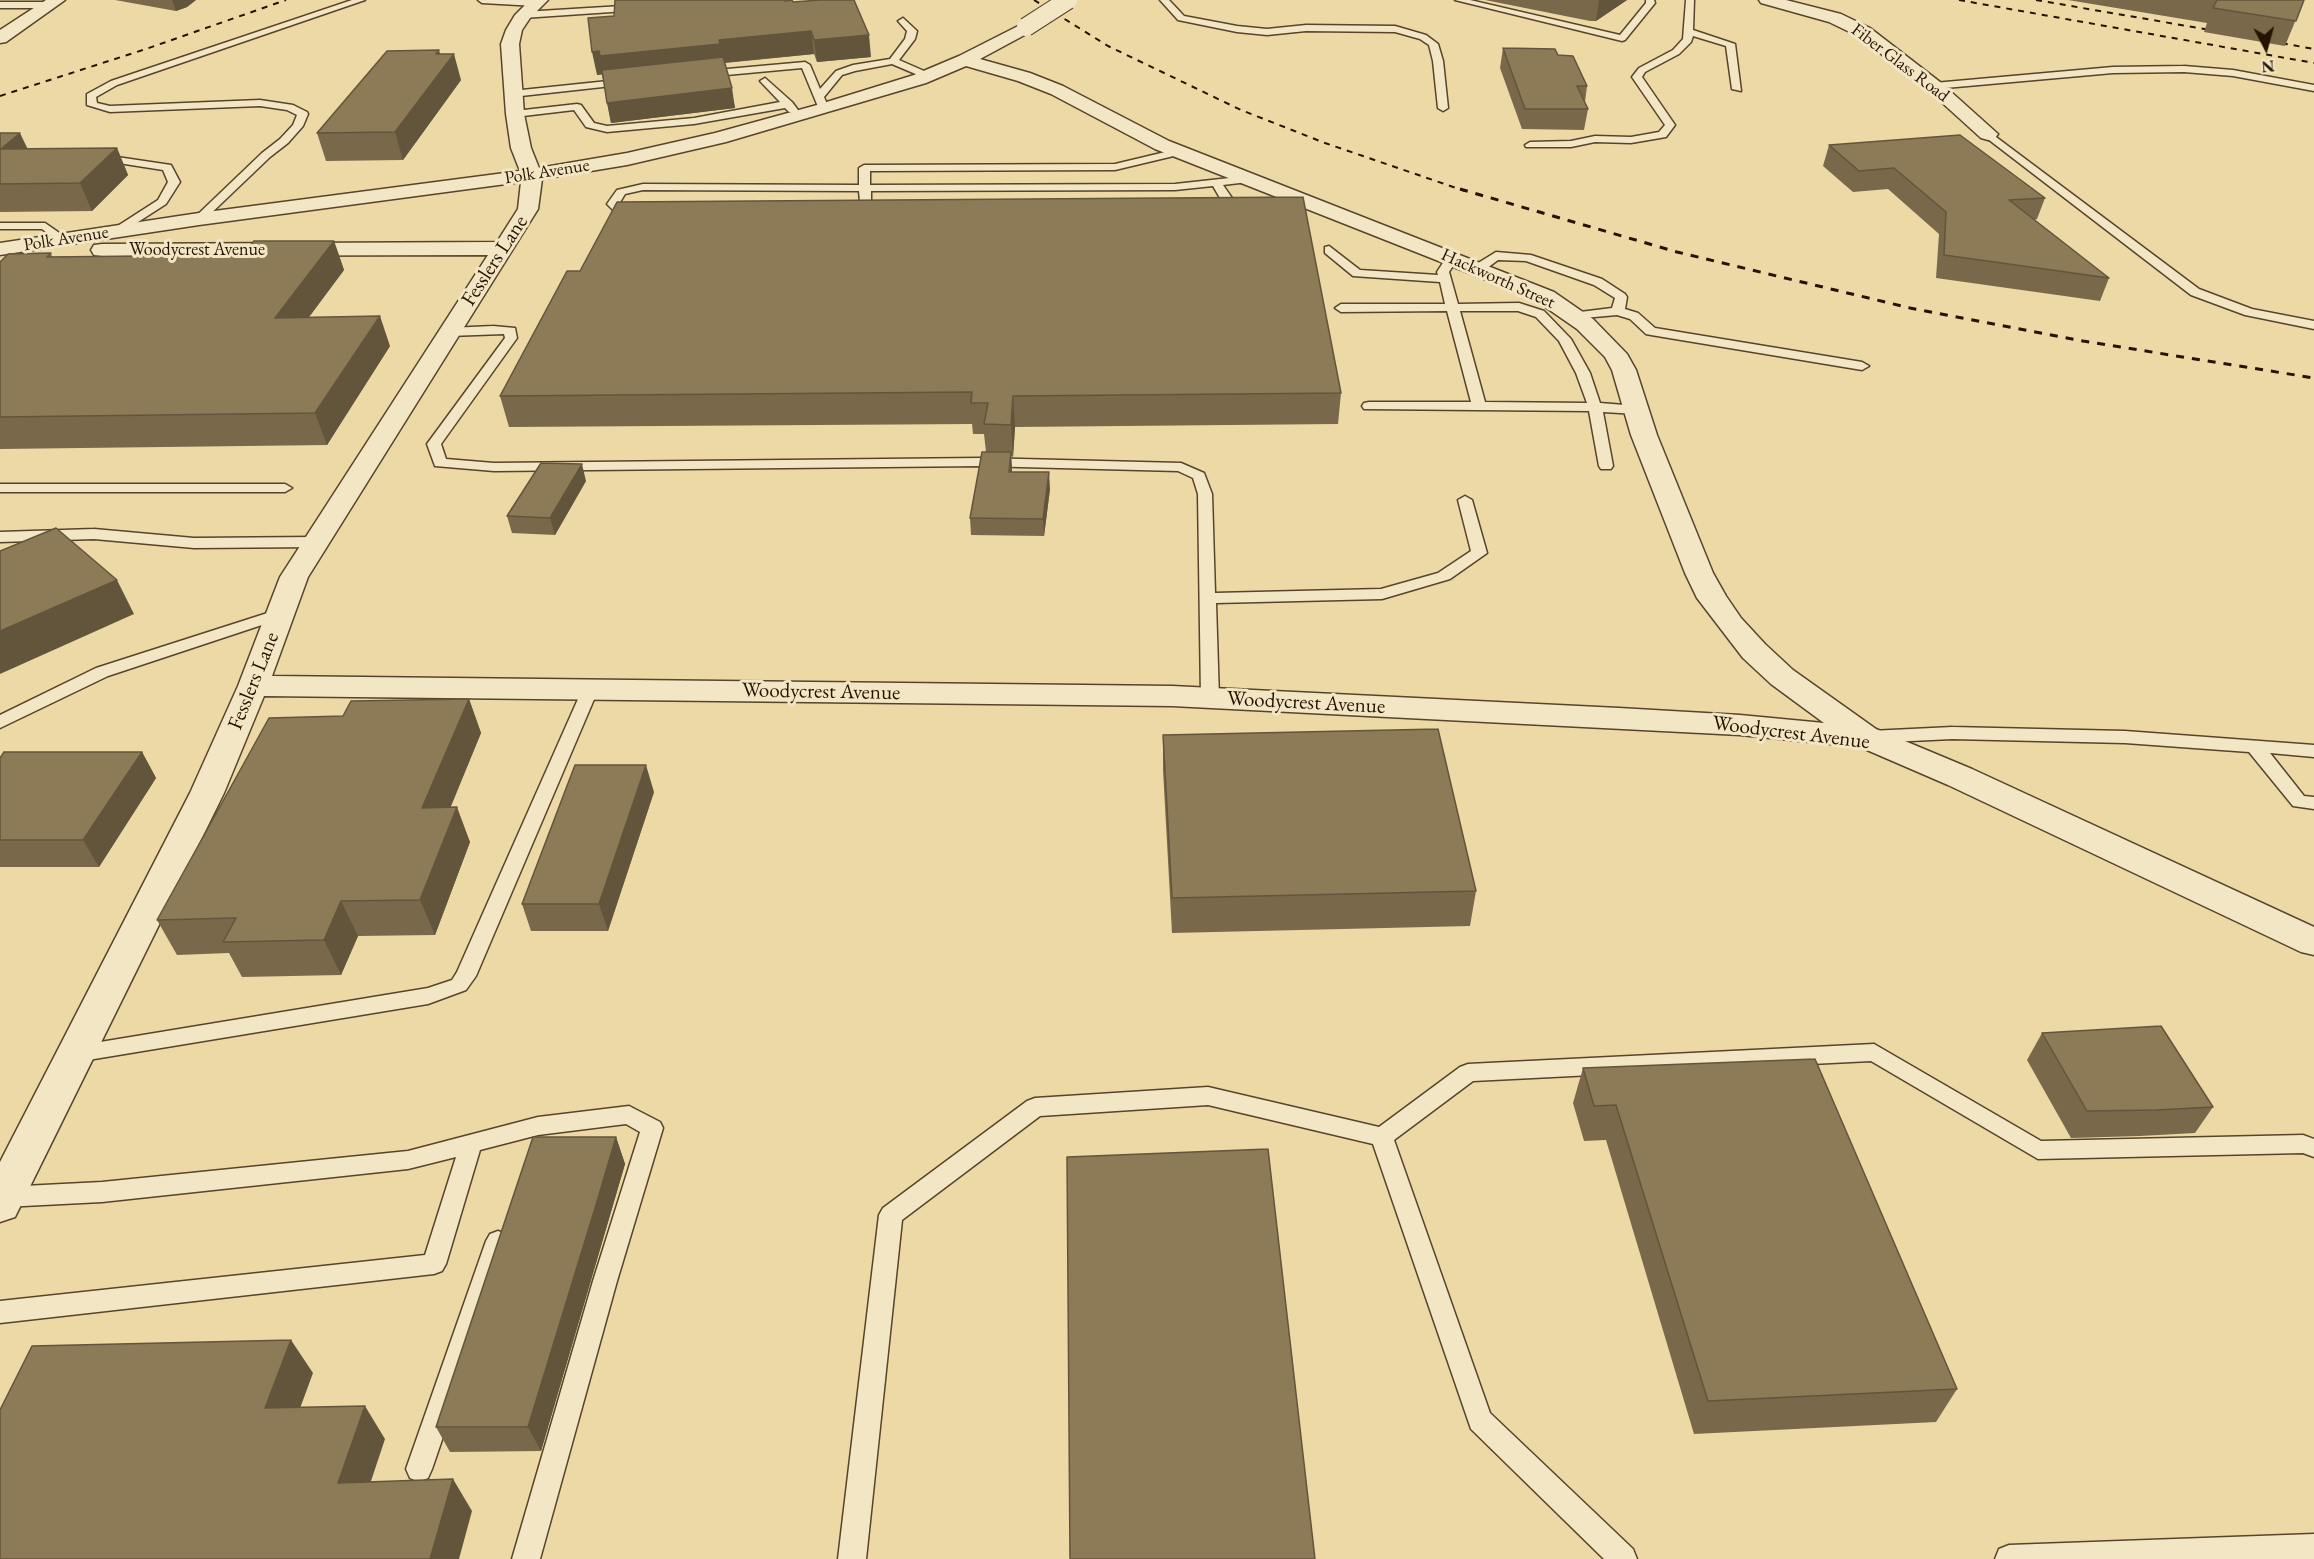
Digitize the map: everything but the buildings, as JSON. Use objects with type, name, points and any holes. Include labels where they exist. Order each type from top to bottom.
[{"type":"street","name":"Polk Avenue","points":[[0,250],[199,219],[532,175],[627,159],[794,110],[928,76],[965,60],[1026,27],[1068,0]]},
{"type":"street","name":"Fiber Glass Road","points":[[1767,0],[1851,24],[1934,86],[1988,134]]},
{"type":"street","points":[[0,38],[54,3]]},
{"type":"street","points":[[532,175],[521,148],[515,114],[510,44],[533,6]]},
{"type":"street","name":"Hackworth Street","points":[[965,60],[1024,77],[1057,90],[1178,152],[1248,179],[1449,268],[1479,268],[1546,297],[1576,316],[1601,338],[1615,354],[1624,370],[1644,435],[1699,573],[1712,598],[1754,651],[1782,676],[1865,737]]},
{"type":"street","name":"Fesslers Lane","points":[[2,1200],[207,793],[253,686],[294,577],[528,209],[532,175]]},
{"type":"street","name":"Woodycrest Avenue","points":[[0,250],[502,248]]},
{"type":"street","name":"Woodycrest Avenue","points":[[253,686],[1210,698],[1630,718],[1740,725],[1865,737],[1960,777],[2314,942]]},
{"type":"lane","points":[[199,219],[266,155],[284,141],[298,126],[303,114],[289,107],[260,103],[110,109],[92,105],[92,96],[114,83],[362,0]]},
{"type":"lane","points":[[482,0],[533,6],[652,7]]},
{"type":"lane","points":[[1164,0],[1182,18],[1237,29],[1267,32],[1306,28],[1395,29],[1423,37],[1433,44],[1438,61],[1443,108]]},
{"type":"lane","points":[[1459,0],[1622,38],[1651,3],[1650,0]]},
{"type":"lane","points":[[1530,145],[1571,144],[1595,139],[1631,140],[1662,135],[1670,125],[1637,77],[1642,70],[1676,52],[1688,40],[1690,0]]},
{"type":"lane","points":[[0,5],[54,3]]},
{"type":"lane","points":[[893,61],[910,39],[912,31],[903,21]]},
{"type":"lane","points":[[1690,32],[1730,44],[1737,89]]},
{"type":"lane","points":[[822,103],[839,73],[853,68],[893,61],[928,76]]},
{"type":"lane","points":[[698,75],[802,64],[805,65],[822,103]]},
{"type":"lane","points":[[1934,86],[2112,70],[2184,69],[2234,73],[2314,88]]},
{"type":"lane","points":[[512,94],[641,81]]},
{"type":"lane","points":[[765,81],[794,110]]},
{"type":"lane","points":[[515,114],[577,107],[590,125],[606,129],[794,110]]},
{"type":"lane","points":[[1988,134],[2195,292],[2249,312],[2314,325]]},
{"type":"lane","points":[[888,211],[859,211],[865,188],[864,168],[1115,167],[1178,152]]},
{"type":"lane","points":[[85,155],[167,168],[174,182],[162,202],[117,231]]},
{"type":"lane","points":[[652,210],[628,210],[617,208],[613,204],[621,192],[643,187],[1175,188],[1248,179]]},
{"type":"lane","points":[[1191,211],[1215,211],[1222,208],[1226,198],[1216,183]]},
{"type":"lane","points":[[0,226],[45,226],[62,239]]},
{"type":"lane","points":[[1329,250],[1358,273],[1449,268],[1452,307],[1479,406]]},
{"type":"lane","points":[[1479,268],[1496,256],[1527,258],[1598,282],[1621,297],[1618,311]]},
{"type":"lane","points":[[1341,308],[1520,307],[1540,314],[1565,339],[1582,374],[1595,407],[1606,466]]},
{"type":"lane","points":[[1576,316],[1618,311],[1634,316],[1651,331],[1863,366]]},
{"type":"lane","points":[[449,332],[510,331],[511,338],[434,444],[440,463],[494,467],[981,462],[1181,467],[1199,476],[1205,494],[1210,698]]},
{"type":"lane","points":[[1369,406],[1595,407],[1637,410]]},
{"type":"lane","points":[[0,488],[285,489]]},
{"type":"lane","points":[[1208,598],[1382,594],[1444,576],[1479,553],[1465,500]]},
{"type":"lane","points":[[0,537],[94,534],[194,543],[316,542]]},
{"type":"lane","points":[[0,722],[102,672],[280,614]]},
{"type":"lane","points":[[76,1054],[428,996],[459,985],[466,976],[590,690]]},
{"type":"lane","points":[[1865,737],[1952,733],[2125,736],[2314,751]]},
{"type":"lane","points":[[2254,746],[2300,802],[2314,802]]},
{"type":"lane","points":[[852,1559],[891,1215],[1035,1107],[1208,1096],[1382,1137],[1468,1073],[1874,1052],[2038,1150],[2303,1144],[2314,1148]]},
{"type":"lane","points":[[2,1200],[102,1192],[408,1160],[471,1144],[535,1137],[629,1114],[652,1128],[605,1281],[526,1559]]},
{"type":"lane","points":[[1382,1137],[1480,1420],[1623,1559]]},
{"type":"lane","points":[[0,1312],[434,1264],[471,1144]]},
{"type":"lane","points":[[419,1469],[508,1214]]},
{"type":"lane","points":[[2009,1559],[2314,1547]]},
{"type":"railway","points":[[0,96],[146,49],[286,0]]},
{"type":"railway","points":[[1034,0],[1108,46],[1241,110],[1325,143],[1465,191]]},
{"type":"railway","points":[[1959,0],[2314,63]]},
{"type":"railway","points":[[2036,0],[2222,32]]},
{"type":"railway","points":[[2270,41],[2314,49]]},
{"type":"railway","points":[[1460,189],[1677,252],[1910,308],[2083,341],[2314,378]]}]
